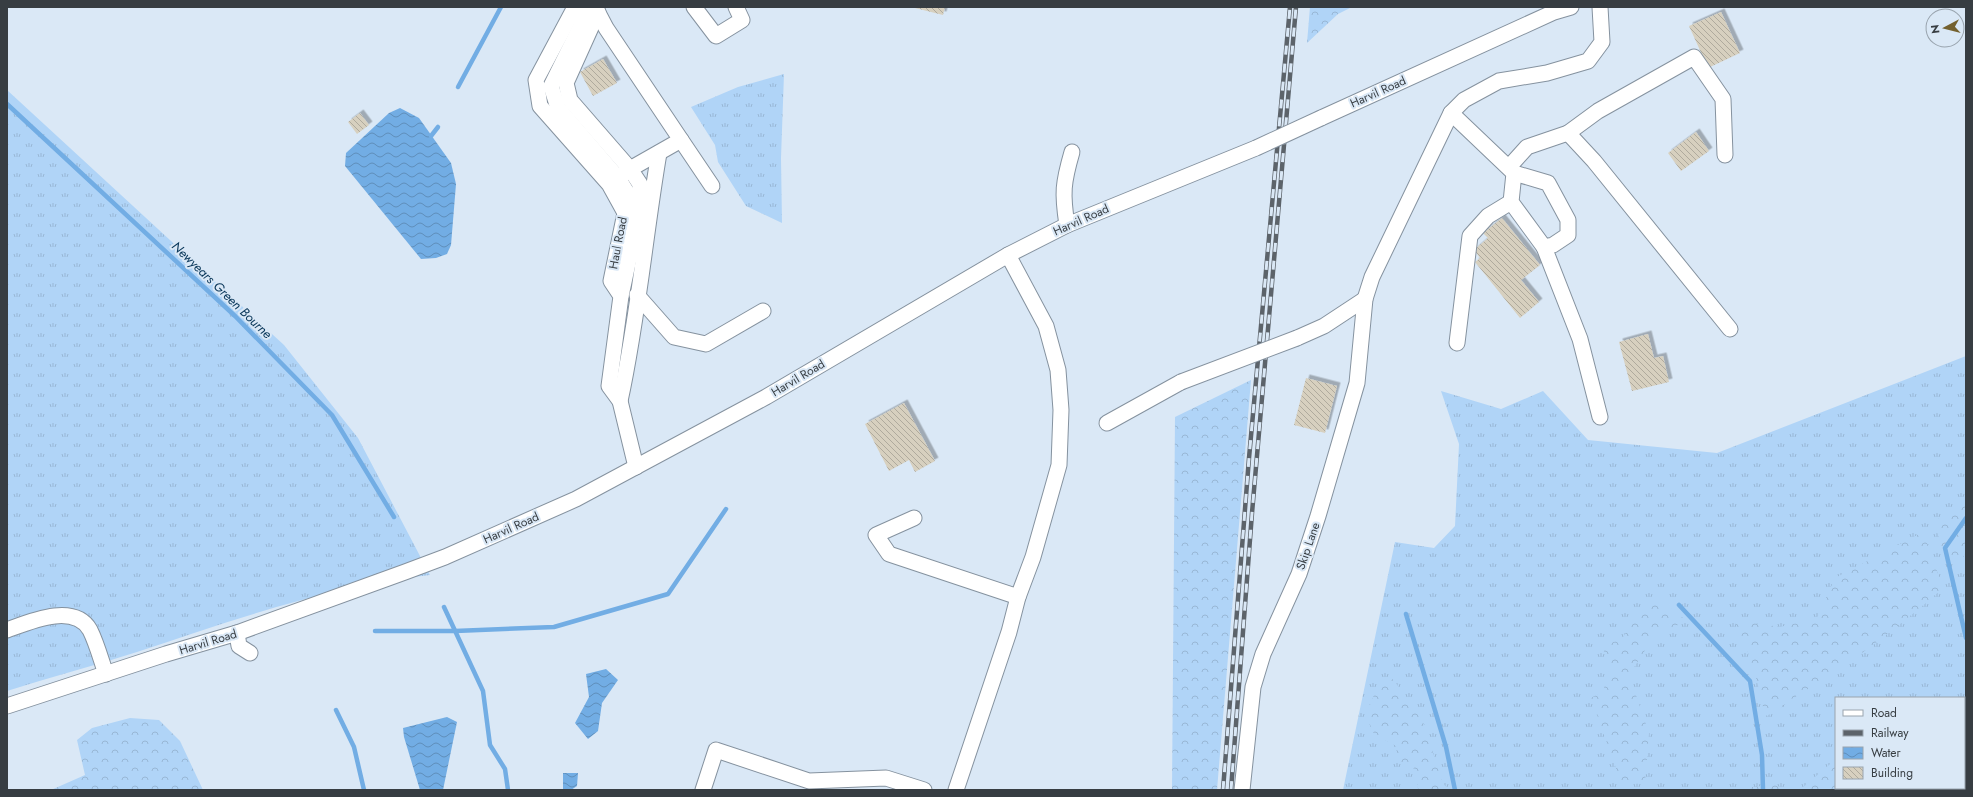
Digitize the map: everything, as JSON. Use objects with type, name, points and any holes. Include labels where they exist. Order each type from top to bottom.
[{"type":"street","points":[[575,7],[536,80],[540,106],[619,177]]},
{"type":"street","points":[[694,7],[716,36],[742,20],[736,7]]},
{"type":"street","name":"Harvil Road","points":[[7,706],[237,633],[405,572],[445,557],[576,499],[766,397],[1008,255],[1067,225],[1256,148],[1554,12],[1571,7]]},
{"type":"street","name":"Skip Lane","points":[[1242,790],[1253,687],[1263,654],[1299,574],[1318,516],[1357,383],[1365,299],[1372,277],[1452,113],[1464,100],[1499,81],[1547,73],[1588,61],[1602,42],[1600,7]]},
{"type":"street","points":[[636,467],[620,401],[609,386],[621,296],[639,212],[619,177],[558,108],[550,86],[594,9],[712,186]]},
{"type":"street","points":[[1600,417],[1580,340],[1544,247],[1511,202],[1512,170],[1527,147],[1568,133],[1598,111],[1694,57],[1723,99],[1725,155]]},
{"type":"street","points":[[1452,113],[1512,170],[1548,183],[1568,220],[1568,235],[1553,245],[1544,247]]},
{"type":"street","points":[[1568,133],[1594,161],[1730,329]]},
{"type":"street","points":[[619,177],[681,140]]},
{"type":"street","points":[[1067,225],[1063,196],[1064,179],[1072,152]]},
{"type":"street","points":[[620,401],[627,369],[659,153]]},
{"type":"street","name":"Haul Road","points":[[619,177],[625,213],[611,282],[621,296]]},
{"type":"street","points":[[1457,343],[1470,236],[1488,216],[1511,202]]},
{"type":"street","points":[[956,790],[1010,632],[1018,597],[1033,557],[1059,465],[1061,410],[1058,370],[1046,326],[1008,255]]},
{"type":"street","points":[[637,295],[674,337],[706,344],[763,311]]},
{"type":"street","points":[[1107,423],[1181,382],[1297,338],[1324,326],[1365,299]]},
{"type":"street","points":[[914,518],[876,535],[889,554],[1018,597]]},
{"type":"street","points":[[7,630],[49,616],[73,617],[82,621],[89,629],[106,674]]},
{"type":"street","points":[[237,633],[239,646],[250,653]]},
{"type":"street","points":[[703,790],[716,750],[809,781],[886,778],[924,790]]},
{"type":"green space","points":[[1310,7],[1352,7],[1338,14],[1307,43]]},
{"type":"green space","points":[[784,74],[781,158],[782,223],[746,206],[718,162],[715,145],[691,107],[738,87]]},
{"type":"green space","points":[[7,90],[284,345],[358,438],[430,575],[355,587],[245,616],[121,657],[7,691]]},
{"type":"green space","points":[[1966,356],[1966,790],[1343,790],[1395,542],[1434,548],[1455,526],[1459,444],[1441,391],[1501,409],[1543,391],[1588,440],[1717,453]]},
{"type":"green space","points":[[1251,380],[1217,790],[1172,790],[1175,417]]},
{"type":"green space","points":[[1966,500],[1966,553],[1958,563],[1941,549],[1935,521]]},
{"type":"green space","points":[[1923,532],[1943,588],[1872,646],[1778,710],[1765,716],[1753,667],[1745,643],[1734,620],[1780,627],[1817,618],[1835,578]]},
{"type":"green space","points":[[1656,597],[1687,621],[1655,635],[1629,675],[1649,733],[1645,783],[1622,785],[1591,698],[1603,691],[1610,668],[1602,646],[1622,639],[1640,610]]},
{"type":"green space","points":[[1393,679],[1423,722],[1443,784],[1450,790],[1418,790],[1417,770],[1398,761],[1396,746],[1374,734],[1366,715],[1376,690]]},
{"type":"green space","points":[[1965,700],[1966,790],[1800,790],[1835,760],[1835,789],[1965,789]]},
{"type":"green space","points":[[130,718],[159,720],[180,741],[203,790],[51,790],[85,775],[77,740],[92,728]]},
{"type":"green space","points":[[1775,785],[1786,790],[1751,790],[1752,787]]},
{"type":"water","points":[[400,108],[419,118],[451,163],[456,184],[451,245],[447,254],[436,258],[421,259],[345,166],[346,153],[389,113]]},
{"type":"water","points":[[606,669],[618,680],[602,703],[598,731],[588,739],[575,723],[589,697],[586,674]]},
{"type":"water","points":[[447,717],[457,722],[443,790],[420,790],[404,737],[403,728]]},
{"type":"water","points":[[563,773],[578,773],[577,786],[571,790],[563,790]]},
{"type":"building","points":[[911,7],[945,7],[943,15]]},
{"type":"building","points":[[1721,12],[1740,53],[1708,68],[1689,26]]},
{"type":"building","points":[[603,59],[617,83],[593,96],[580,72]]},
{"type":"building","points":[[360,113],[369,125],[357,134],[348,122]]},
{"type":"building","points":[[1696,132],[1709,151],[1681,171],[1668,153]]},
{"type":"building","points":[[1502,218],[1540,265],[1521,280],[1539,302],[1520,318],[1475,262],[1480,258],[1474,250],[1488,238],[1483,233]]},
{"type":"building","points":[[1648,334],[1654,358],[1663,356],[1669,382],[1632,391],[1619,342]]},
{"type":"building","points":[[1306,378],[1337,386],[1325,433],[1294,425]]},
{"type":"building","points":[[904,403],[935,461],[915,472],[909,460],[889,471],[865,424]]},
{"type":"waterway","points":[[458,87],[501,7]]},
{"type":"waterway","name":"Newyears Green Bourne","points":[[7,104],[235,316],[332,415],[394,517]]},
{"type":"waterway","points":[[431,136],[438,127]]},
{"type":"waterway","points":[[375,631],[455,631],[554,627],[668,594],[726,509]]},
{"type":"waterway","points":[[1966,518],[1945,548],[1966,638]]},
{"type":"waterway","points":[[1679,605],[1750,681],[1762,755],[1763,790]]},
{"type":"waterway","name":"Newyears Green Bourne","points":[[444,607],[483,691],[490,745],[505,769],[508,790]]},
{"type":"waterway","points":[[1406,614],[1446,747],[1455,790]]},
{"type":"waterway","points":[[336,710],[354,747],[364,790]]},
{"type":"railway","points":[[1223,790],[1249,458],[1290,7]]},
{"type":"railway","points":[[1231,790],[1252,513],[1296,7]]}]
